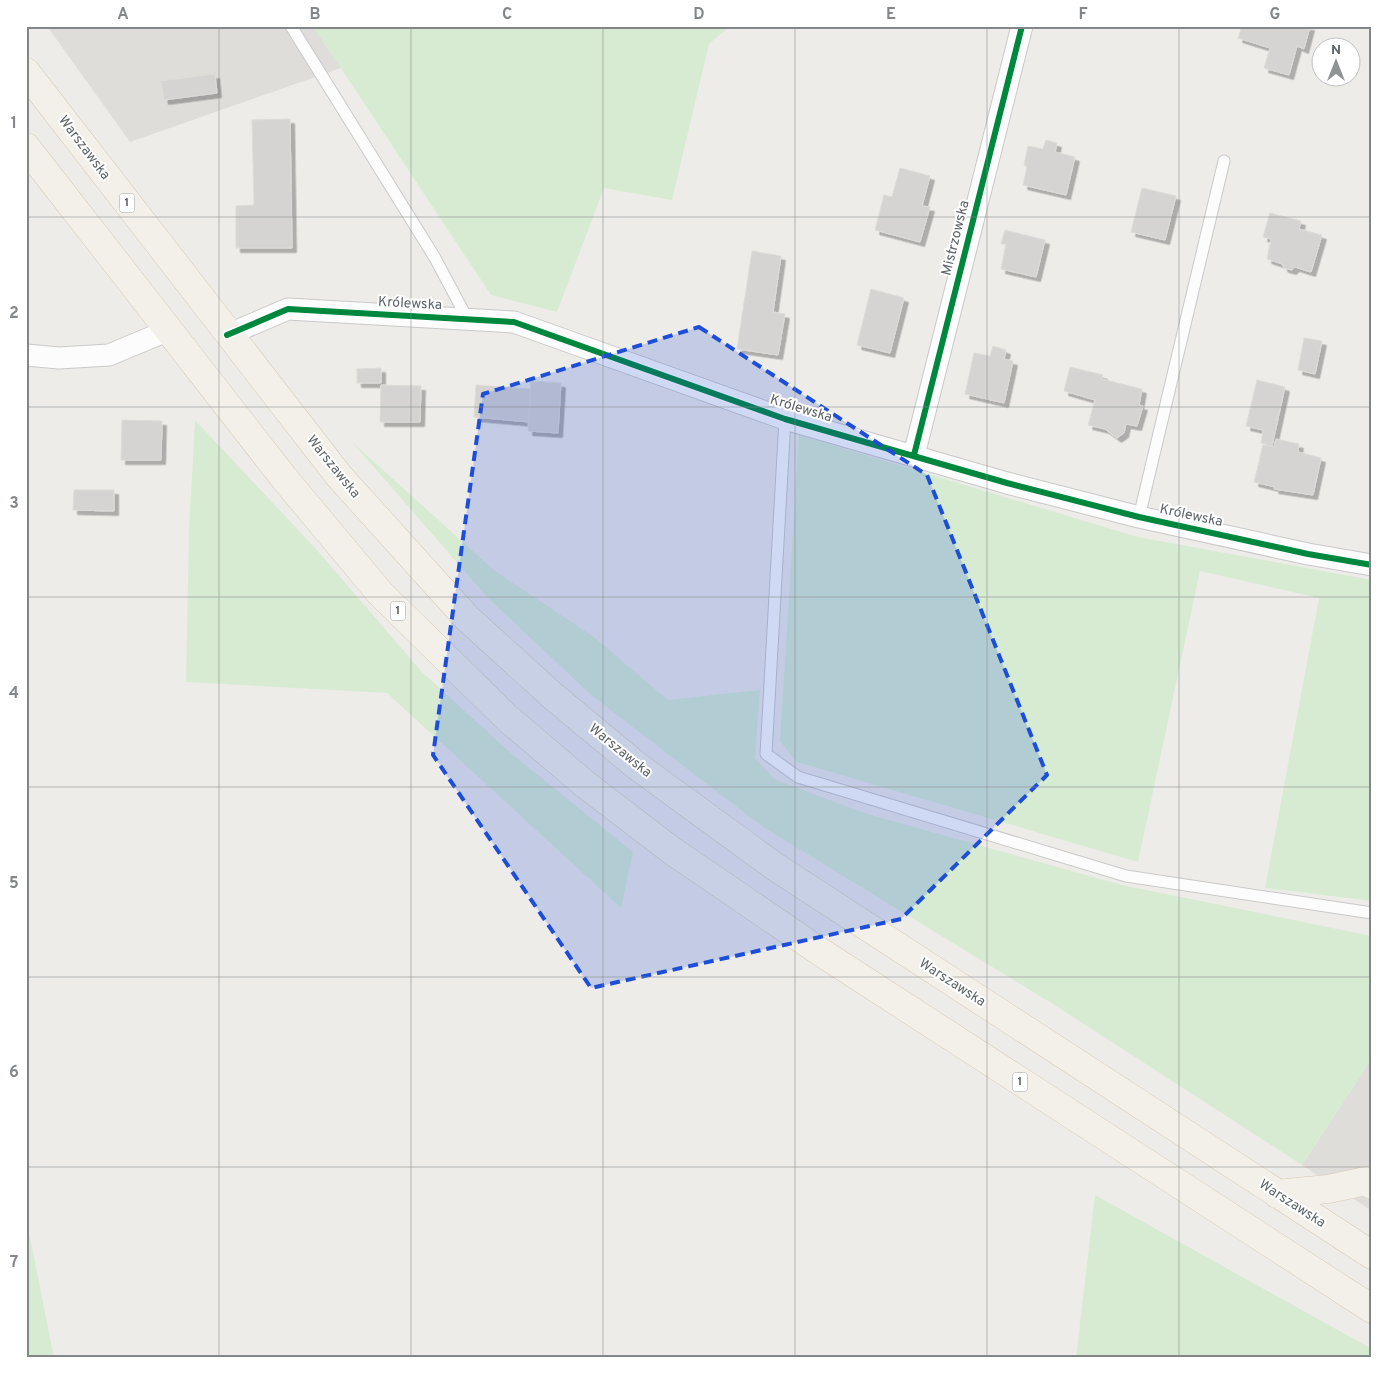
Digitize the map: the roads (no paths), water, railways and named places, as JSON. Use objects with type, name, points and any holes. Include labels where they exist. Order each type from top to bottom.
[{"type":"main road","name":"Warszawska","points":[[26,72],[227,335],[338,476],[467,618],[554,697],[629,760],[774,866],[1372,1255]]},
{"type":"main road","name":"1","points":[[26,147],[284,478],[380,593],[500,710],[586,785],[671,850],[819,951],[1372,1309]]},
{"type":"main road","points":[[1277,1194],[1328,1189],[1372,1181]]},
{"type":"street","name":"Mistrzowska","points":[[914,456],[1022,26]]},
{"type":"street","name":"Królewska","points":[[227,335],[288,309],[514,322],[785,419],[914,456],[1140,517],[1308,554],[1372,565]]},
{"type":"street","points":[[26,355],[59,358],[109,355],[169,330]]},
{"type":"lane","points":[[291,26],[435,258],[468,320]]},
{"type":"lane","points":[[1140,517],[1224,161]]},
{"type":"lane","points":[[785,419],[766,754],[798,777],[1126,876],[1372,913]]}]
